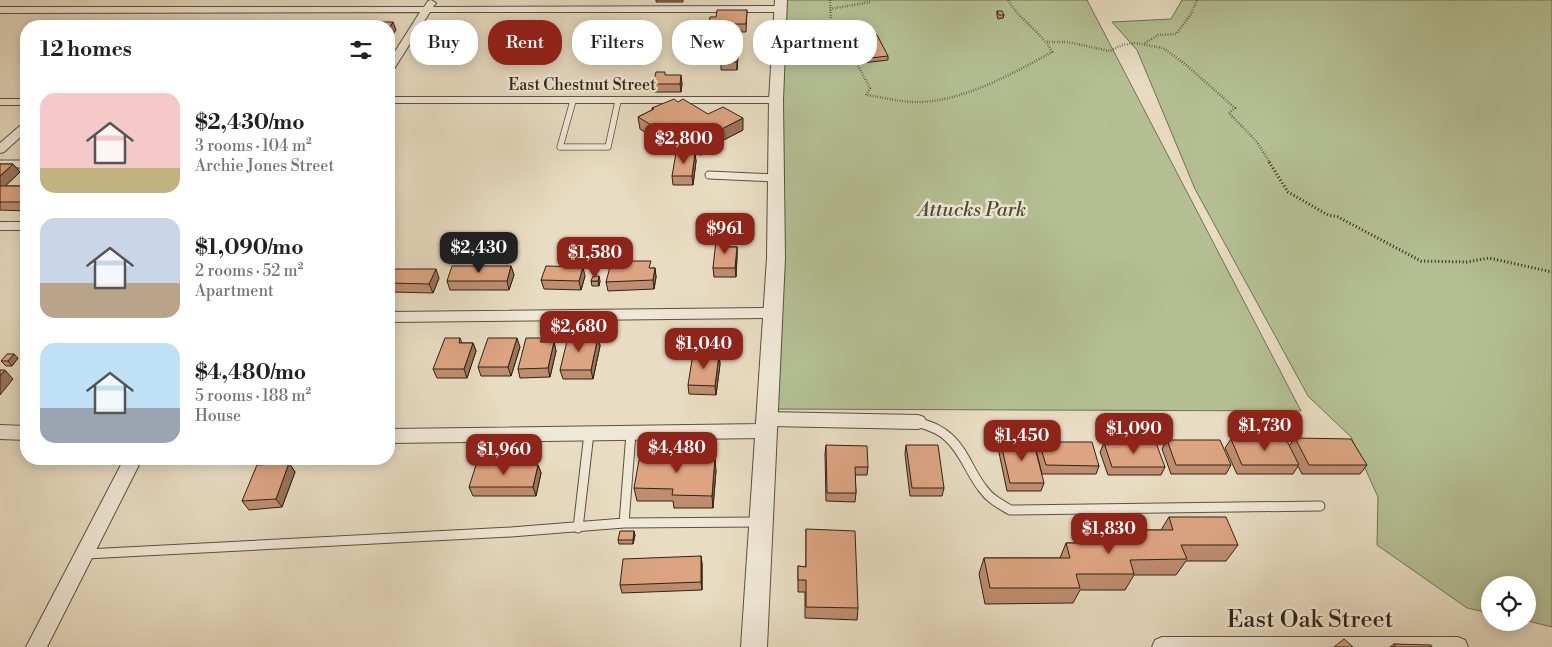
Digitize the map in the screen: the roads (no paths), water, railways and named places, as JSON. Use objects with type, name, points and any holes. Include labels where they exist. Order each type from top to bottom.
[{"type":"street","points":[[395,60],[434,0]]},
{"type":"street","points":[[0,10],[427,10],[781,5],[776,100],[776,258],[754,647]]},
{"type":"street","name":"East Chestnut Street","points":[[395,100],[776,100]]},
{"type":"street","points":[[0,102],[20,102]]},
{"type":"street","points":[[0,149],[20,131]]},
{"type":"street","points":[[0,226],[20,226]]},
{"type":"street","points":[[395,317],[773,313]]},
{"type":"street","points":[[395,436],[631,432],[766,425],[918,422]]},
{"type":"street","points":[[0,432],[20,433]]},
{"type":"street","points":[[36,647],[130,465]]},
{"type":"street","name":"East Oak Street","points":[[1162,647],[1458,647]]},
{"type":"lane","points":[[573,101],[560,147],[608,147],[618,101]]},
{"type":"lane","points":[[0,164],[20,164]]},
{"type":"lane","points":[[709,175],[776,178]]},
{"type":"lane","points":[[918,422],[930,424],[942,430],[951,438],[965,458],[981,488],[998,506],[1010,510],[1320,506]]},
{"type":"lane","points":[[624,523],[631,432]]},
{"type":"lane","points":[[578,528],[589,433]]},
{"type":"lane","points":[[84,554],[578,528],[624,523],[760,522]]},
{"type":"park label","name":"Attucks Park","points":[[972,210]]}]
